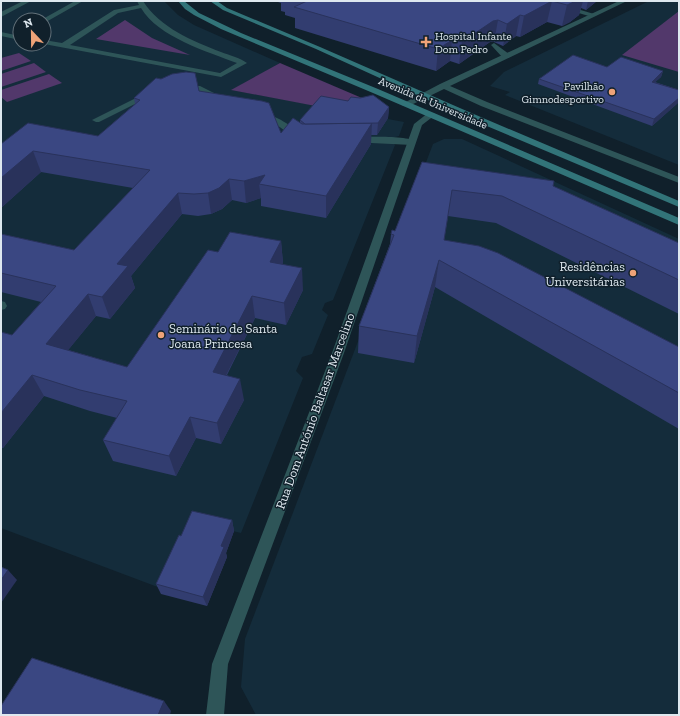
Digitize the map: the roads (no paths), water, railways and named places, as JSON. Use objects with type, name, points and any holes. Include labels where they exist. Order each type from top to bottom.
[{"type":"main road","name":"Avenida da Universidade","points":[[181,1],[195,13],[247,37],[679,222]]},
{"type":"main road","name":"Avenida da Universidade","points":[[213,1],[225,9],[308,43],[421,95],[679,204]]},
{"type":"street","points":[[1,15],[28,1]]},
{"type":"street","points":[[52,17],[80,1]]},
{"type":"street","points":[[572,1],[559,6],[592,15]]},
{"type":"street","points":[[406,104],[421,95],[624,1]]},
{"type":"street","points":[[52,44],[63,46],[221,75],[243,63],[170,32],[149,17],[141,3],[116,11],[63,46]]},
{"type":"street","points":[[1,34],[12,36]]},
{"type":"street","points":[[494,45],[506,56]]},
{"type":"street","name":"Avenida da Universidade","points":[[442,86],[484,104],[679,180]]},
{"type":"street","points":[[177,88],[197,88],[225,100]]},
{"type":"street","points":[[96,120],[157,93]]},
{"type":"street","points":[[252,112],[280,123],[303,140]]},
{"type":"street","name":"Rua Dom António Baltasar Marcelino","points":[[215,715],[220,664],[338,354],[418,124],[431,115]]},
{"type":"street","points":[[348,140],[391,140],[412,142]]},
{"type":"place","name":"Hospital Infante Dom Pedro","points":[[426,42]]},
{"type":"place","name":"Pavilhão Gimnodesportivo","points":[[612,92]]},
{"type":"place","name":"Residências Universitárias","points":[[633,273]]},
{"type":"place","name":"Seminário de Santa Joana Princesa","points":[[161,335]]}]
